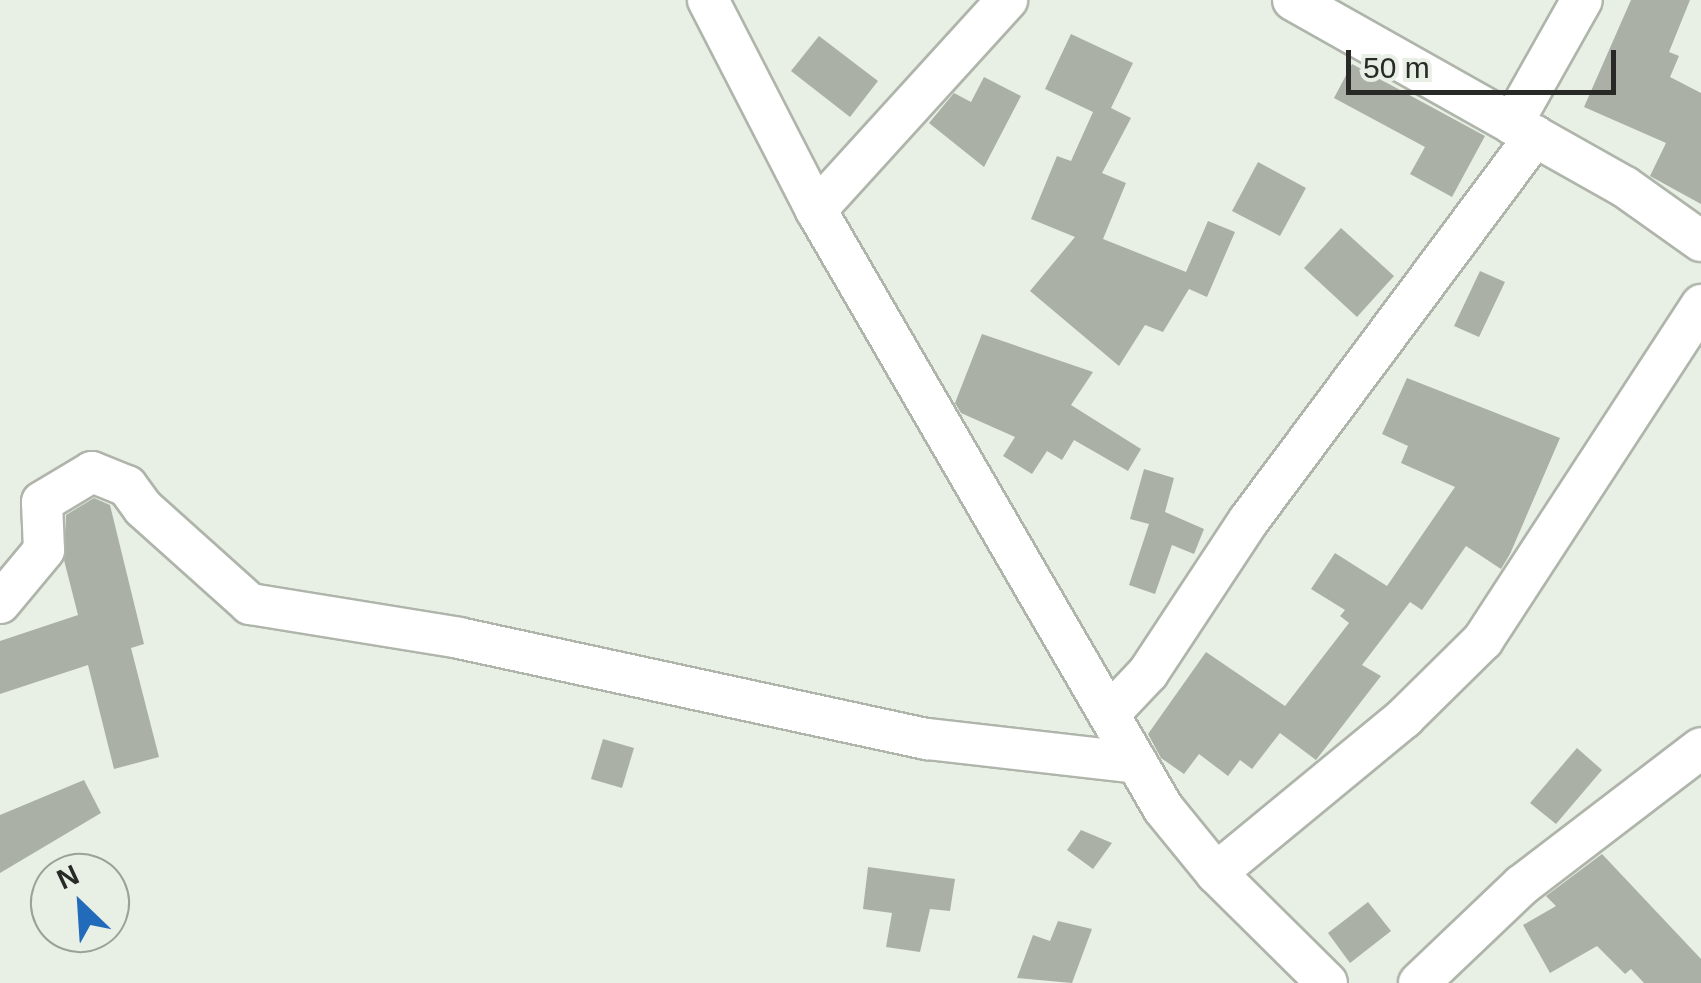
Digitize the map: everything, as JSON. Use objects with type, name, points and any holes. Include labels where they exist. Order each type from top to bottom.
[{"type":"street","points":[[708,0],[816,210],[1137,763],[1216,873],[1327,983]]},
{"type":"street","points":[[816,210],[1007,0]]},
{"type":"street","points":[[1292,0],[1626,187],[1701,241]]},
{"type":"street","points":[[1110,712],[1148,673],[1249,520],[1523,130],[1582,0]]},
{"type":"street","points":[[1216,873],[1404,718],[1483,640],[1701,305]]},
{"type":"street","points":[[0,603],[44,550],[42,502],[92,472],[127,486],[156,520],[250,604],[459,638],[927,739],[1137,763]]},
{"type":"street","points":[[1419,983],[1522,884],[1701,748]]},
{"type":"building","points":[[1631,0],[1690,0],[1669,52],[1679,56],[1670,77],[1701,93],[1701,204],[1650,176],[1666,143],[1584,107]]},
{"type":"building","points":[[1071,34],[1133,63],[1111,108],[1131,118],[1102,173],[1126,183],[1103,239],[1186,272],[1208,221],[1235,232],[1207,297],[1189,289],[1163,332],[1145,325],[1119,366],[1030,291],[1075,237],[1031,219],[1057,156],[1071,161],[1093,112],[1045,89]]},
{"type":"building","points":[[819,36],[878,81],[850,117],[791,71]]},
{"type":"building","points":[[1352,64],[1485,136],[1452,197],[1410,174],[1425,147],[1334,98]]},
{"type":"building","points":[[984,77],[1021,96],[984,167],[929,123],[954,93],[971,102]]},
{"type":"building","points":[[1258,162],[1306,188],[1280,236],[1232,211]]},
{"type":"building","points":[[1341,228],[1394,276],[1357,317],[1304,268]]},
{"type":"building","points":[[1480,271],[1505,282],[1479,337],[1454,326]]},
{"type":"building","points":[[982,334],[1093,372],[1071,405],[1141,449],[1128,471],[1074,440],[1062,460],[1047,451],[1032,474],[1003,456],[1015,437],[961,413],[955,403]]},
{"type":"building","points":[[1407,378],[1560,438],[1510,554],[1501,569],[1466,546],[1422,610],[1410,602],[1362,665],[1381,676],[1316,760],[1280,733],[1252,769],[1240,760],[1228,776],[1199,754],[1184,774],[1161,758],[1148,734],[1206,652],[1285,706],[1349,623],[1340,616],[1345,610],[1311,589],[1335,553],[1387,586],[1455,487],[1401,463],[1408,446],[1382,434]]},
{"type":"building","points":[[1144,469],[1174,478],[1165,512],[1204,529],[1194,554],[1172,545],[1155,594],[1129,585],[1149,524],[1130,519]]},
{"type":"building","points":[[94,498],[110,505],[144,644],[131,648],[159,757],[114,769],[88,665],[0,694],[0,641],[78,615],[64,560],[66,515]]},
{"type":"building","points":[[603,739],[634,748],[622,788],[591,779]]},
{"type":"building","points":[[1577,748],[1602,770],[1556,824],[1530,803]]},
{"type":"building","points":[[84,780],[101,813],[0,873],[0,815]]},
{"type":"building","points":[[1081,830],[1112,843],[1093,869],[1067,850]]},
{"type":"building","points":[[1602,854],[1701,959],[1701,983],[1644,983],[1631,969],[1625,974],[1597,946],[1550,973],[1523,925],[1556,906],[1546,896]]},
{"type":"building","points":[[868,867],[955,879],[950,911],[930,909],[920,952],[886,947],[892,913],[863,909]]},
{"type":"building","points":[[1368,902],[1391,931],[1350,963],[1328,933]]},
{"type":"building","points":[[1058,921],[1092,929],[1072,983],[1017,978],[1033,935],[1050,941]]}]
